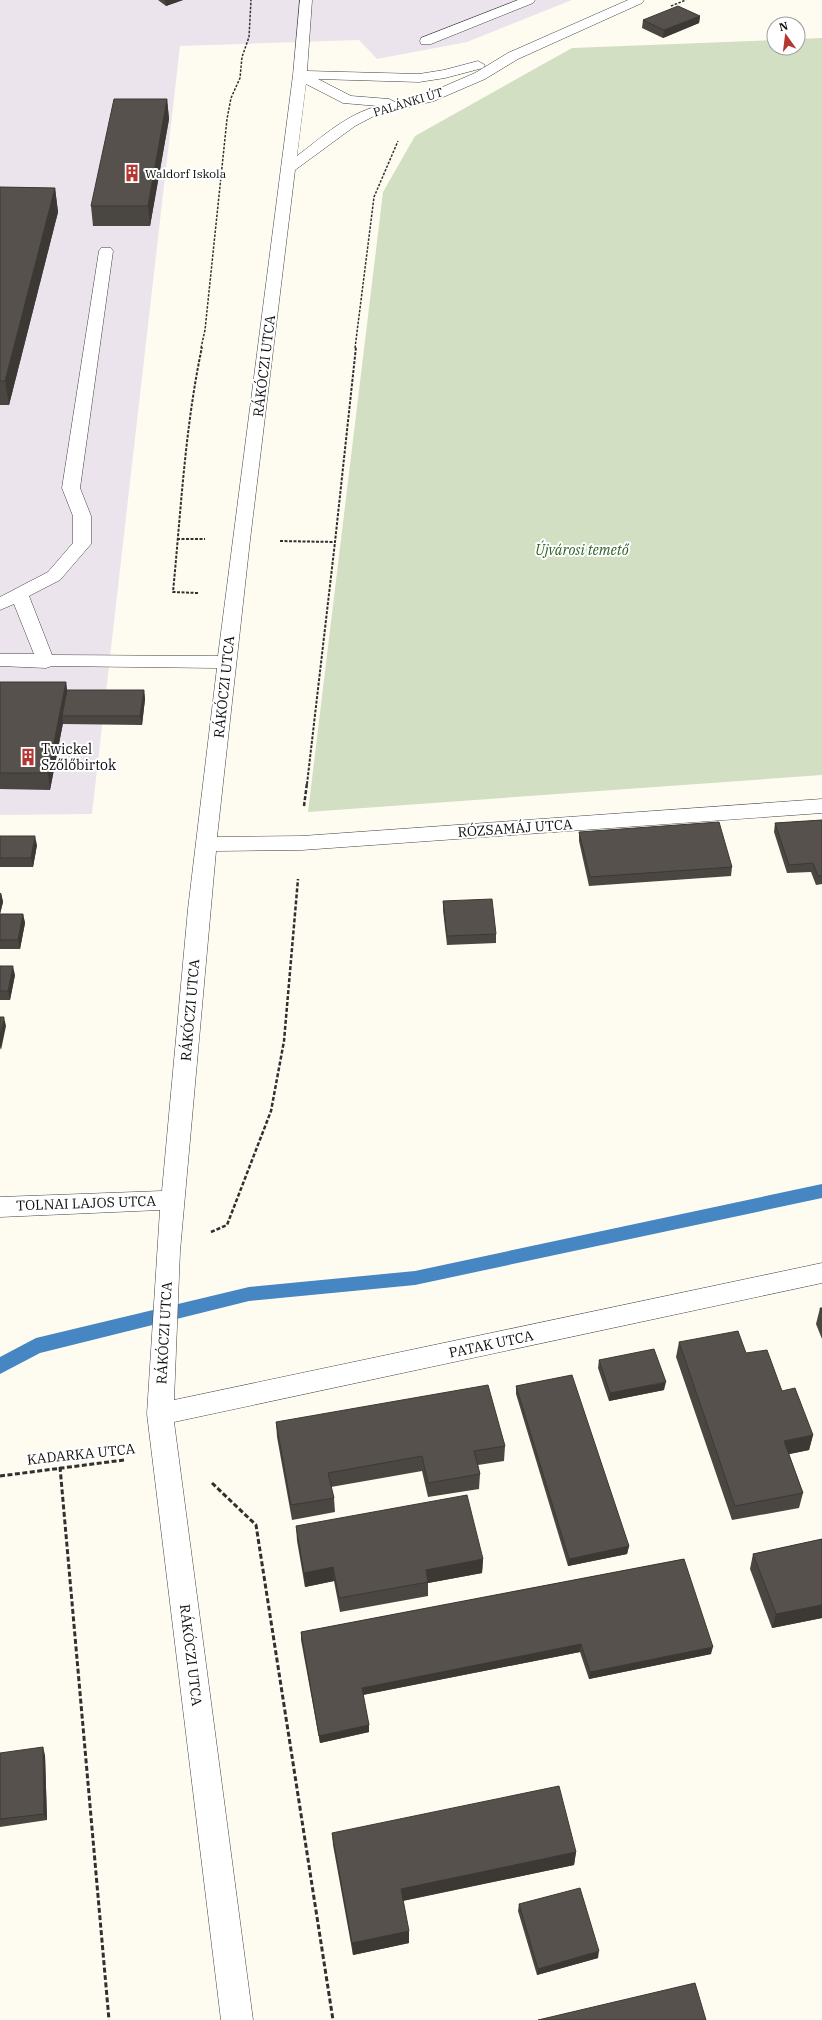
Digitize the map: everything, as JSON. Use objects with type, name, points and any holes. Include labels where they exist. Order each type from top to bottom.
[{"type":"street","points":[[306,5],[316,0]]},
{"type":"street","points":[[426,41],[529,0]]},
{"type":"street","name":"PALÁNKI ÚT","points":[[288,168],[350,123],[372,112],[429,98],[480,76],[513,56],[638,0]]},
{"type":"street","name":"RÁKÓCZI UTCA","points":[[237,2020],[160,1414],[168,1251],[207,844],[241,540],[300,75],[306,5]]},
{"type":"street","name":"PALÁNKI ÚT","points":[[300,75],[419,78],[445,74],[513,56]]},
{"type":"street","points":[[300,75],[348,100],[400,104]]},
{"type":"street","points":[[0,604],[54,576],[82,544],[82,516],[71,488],[106,251]]},
{"type":"street","points":[[19,594],[46,662]]},
{"type":"street","points":[[0,660],[46,662],[227,662]]},
{"type":"street","name":"RÓZSAMÁJ UTCA","points":[[207,844],[302,843],[822,806]]},
{"type":"street","name":"TOLNAI LAJOS UTCA","points":[[0,1207],[173,1200]]},
{"type":"street","name":"PATAK UTCA","points":[[160,1414],[822,1273]]},
{"type":"path","points":[[235,595],[174,592],[185,465],[196,374],[205,330],[227,119],[231,98],[240,78],[242,57],[249,37],[252,0]]},
{"type":"path","points":[[168,1251],[227,1225],[271,1111],[284,1041],[302,843],[336,542],[351,383],[374,197],[397,142],[403,138]]},
{"type":"path","points":[[241,540],[336,542]]},
{"type":"path","points":[[166,1457],[216,1486],[256,1525],[333,2020]]},
{"type":"path","name":"KADARKA UTCA","points":[[0,1476],[60,1466],[166,1457]]},
{"type":"path","points":[[60,1466],[109,2020]]},
{"type":"shaded area","points":[[0,0],[572,0],[467,42],[377,59],[359,40],[180,46],[92,814],[0,815]]},
{"type":"green space","name":"Újvárosi temető","points":[[822,38],[822,775],[308,812],[383,192],[415,136],[572,48],[766,40],[766,56],[806,56],[806,39]]},
{"type":"building","points":[[678,6],[700,16],[664,30],[643,20]]},
{"type":"building","name":"Waldorf Iskola","points":[[114,99],[167,99],[148,206],[91,206]]},
{"type":"building","points":[[0,187],[55,188],[5,381],[0,381]]},
{"type":"building","name":"Twickel Szőlőbirtok","points":[[0,682],[66,682],[48,773],[0,773]]},
{"type":"building","points":[[67,690],[144,690],[140,716],[62,716]]},
{"type":"building","points":[[822,820],[822,876],[818,876],[813,863],[789,865],[775,823]]},
{"type":"building","points":[[719,822],[732,867],[590,877],[579,832]]},
{"type":"building","points":[[0,836],[35,836],[31,858],[0,858]]},
{"type":"building","points":[[492,899],[496,934],[447,936],[443,901]]},
{"type":"building","points":[[0,914],[23,914],[18,940],[0,940]]},
{"type":"building","points":[[0,966],[13,966],[8,991],[0,991]]},
{"type":"building","points":[[0,1017],[4,1017],[0,1036]]},
{"type":"building","points":[[738,1331],[746,1353],[767,1350],[782,1391],[795,1388],[813,1435],[784,1441],[803,1493],[735,1506],[679,1342]]},
{"type":"building","points":[[654,1349],[666,1382],[610,1393],[599,1360]]},
{"type":"building","points":[[572,1375],[629,1546],[569,1559],[516,1386]]},
{"type":"building","points":[[488,1385],[505,1446],[474,1451],[480,1474],[428,1483],[422,1456],[328,1473],[334,1498],[291,1505],[276,1422]]},
{"type":"building","points":[[467,1495],[483,1559],[426,1570],[428,1582],[339,1598],[333,1567],[304,1573],[296,1526]]},
{"type":"building","points":[[822,1539],[822,1605],[776,1614],[753,1554]]},
{"type":"building","points":[[684,1559],[713,1647],[590,1672],[581,1644],[362,1688],[369,1725],[319,1736],[301,1632]]},
{"type":"building","points":[[43,1747],[44,1814],[0,1819],[0,1753]]},
{"type":"building","points":[[559,1786],[576,1852],[401,1889],[409,1931],[352,1943],[332,1833]]},
{"type":"building","points":[[580,1888],[599,1951],[538,1969],[519,1904]]},
{"type":"building","points":[[695,1983],[706,2020],[538,2020]]},
{"type":"waterway","points":[[0,1366],[36,1346],[249,1294],[415,1278],[822,1191]]},
{"type":"place","name":"Waldorf Iskola","points":[[132,173]]},
{"type":"place","name":"Twickel Szőlőbirtok","points":[[28,757]]}]
